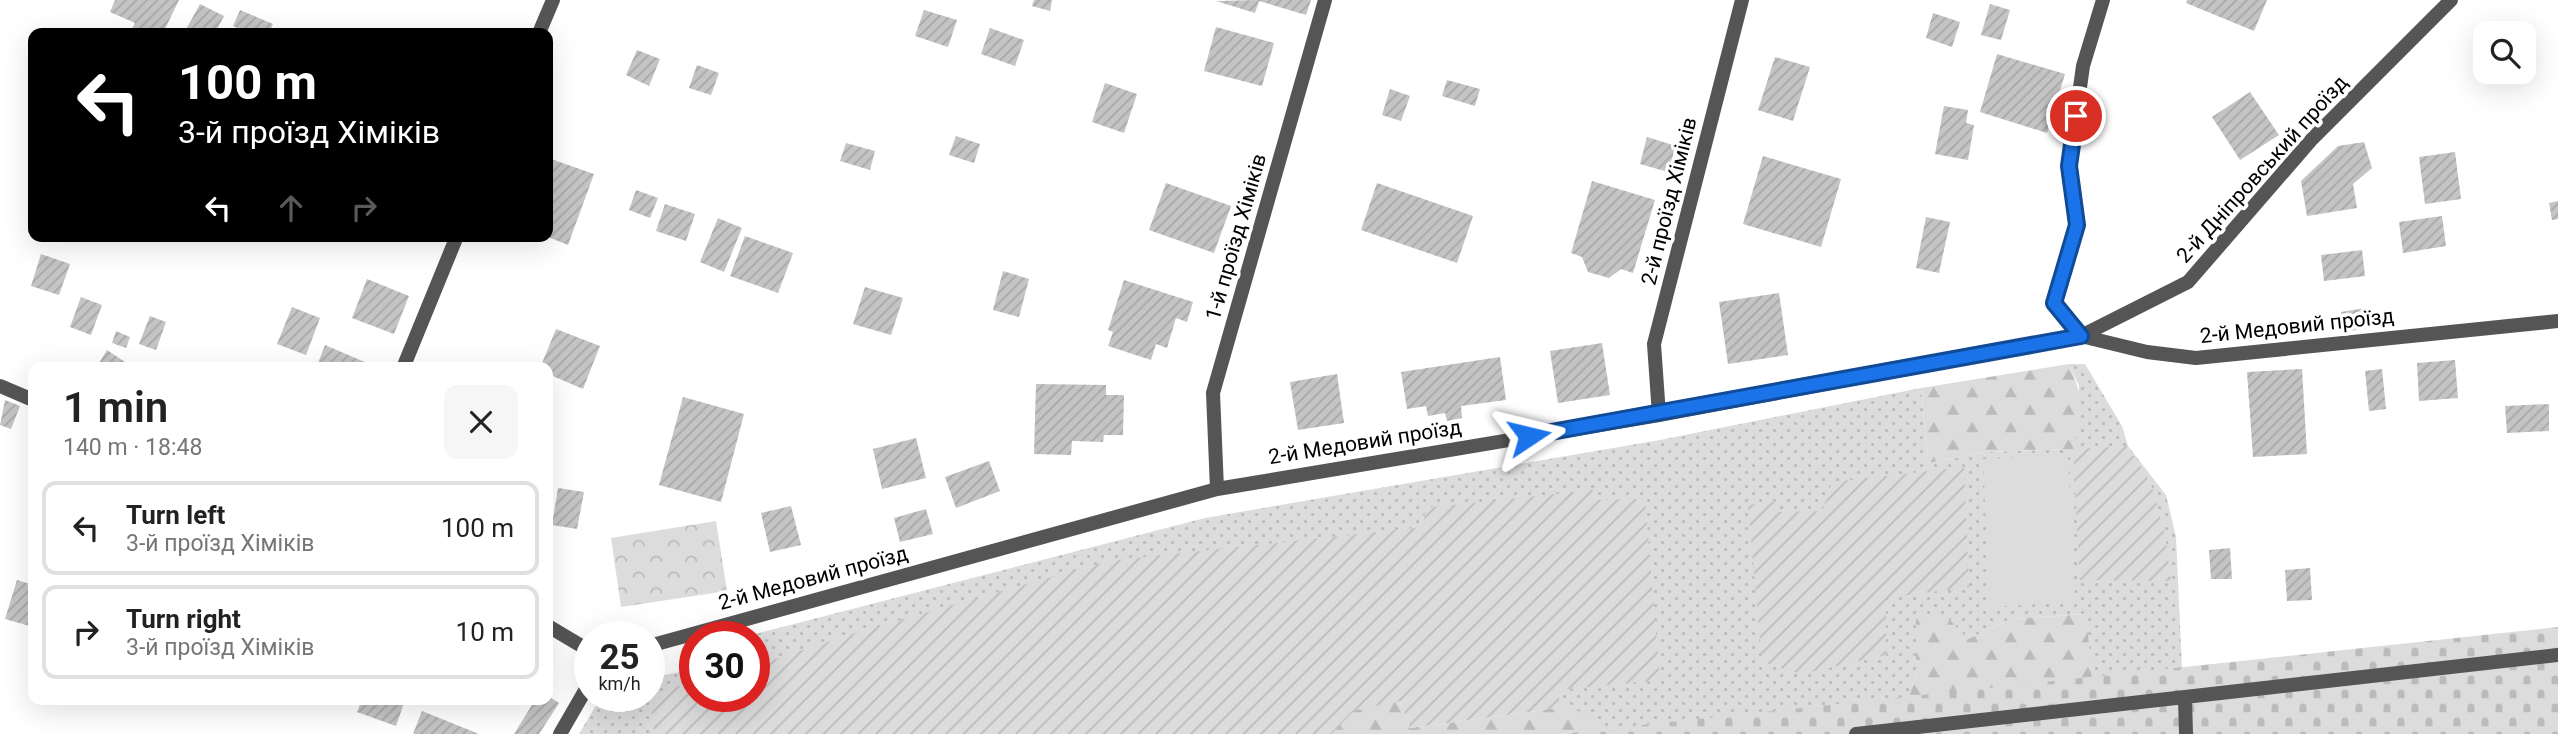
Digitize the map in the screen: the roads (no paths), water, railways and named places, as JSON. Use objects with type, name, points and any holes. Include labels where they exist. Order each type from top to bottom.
[{"type":"street","points":[[541,28],[553,0]]},
{"type":"street","name":"1-й проїзд Хіміків","points":[[1217,489],[1213,393],[1325,0]]},
{"type":"street","name":"2-й проїзд Хіміків","points":[[1659,415],[1654,344],[1742,0]]},
{"type":"street","points":[[2081,336],[2054,303],[2077,225],[2069,166],[2083,66],[2103,0]]},
{"type":"street","name":"2-й Дніпровський проїзд","points":[[2081,336],[2188,282],[2312,139],[2445,3]]},
{"type":"street","points":[[405,362],[455,242]]},
{"type":"street","name":"2-й Медовий проїзд","points":[[665,642],[1217,489],[1659,415],[2081,336],[2147,352],[2196,358],[2558,321]]},
{"type":"street","points":[[0,386],[28,398]]},
{"type":"street","points":[[553,629],[574,641]]},
{"type":"street","points":[[1856,734],[2558,655]]},
{"type":"street","points":[[2185,698],[2186,734]]},
{"type":"street","points":[[560,734],[574,710]]}]
